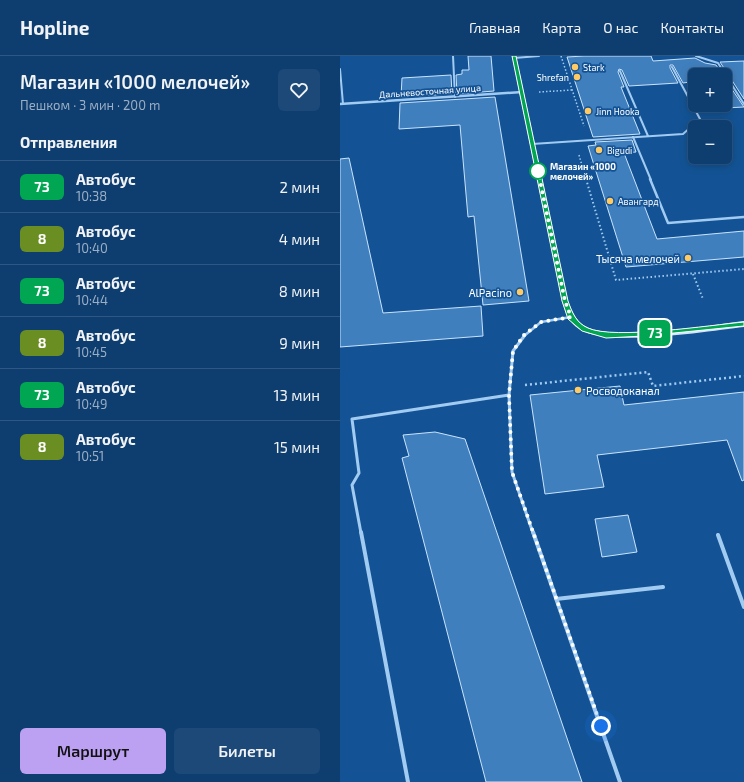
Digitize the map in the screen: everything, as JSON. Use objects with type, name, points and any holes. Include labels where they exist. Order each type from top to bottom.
[{"type":"main road","points":[[514,57],[565,301],[571,317],[585,330],[606,335],[636,334],[744,324]]},
{"type":"street","name":"Дальневосточная улица","points":[[341,104],[522,92]]},
{"type":"lane","points":[[453,56],[455,97]]},
{"type":"lane","points":[[514,57],[539,56]]},
{"type":"lane","points":[[696,56],[718,63],[744,104]]},
{"type":"lane","points":[[532,144],[683,134],[700,119],[672,67]]},
{"type":"lane","points":[[340,70],[344,89],[341,104]]},
{"type":"lane","points":[[620,71],[648,136]]},
{"type":"lane","points":[[633,137],[668,224],[744,217]]},
{"type":"lane","points":[[571,317],[541,322],[524,335],[513,351],[509,395],[512,472],[620,782]]},
{"type":"lane","points":[[408,782],[352,485],[359,472],[352,419],[509,395]]},
{"type":"lane","points":[[718,535],[744,606]]},
{"type":"lane","points":[[556,599],[663,587]]},
{"type":"path","points":[[561,56],[588,140]]},
{"type":"path","points":[[539,92],[572,90]]},
{"type":"path","points":[[575,141],[616,280],[744,269]]},
{"type":"path","points":[[693,274],[703,299]]},
{"type":"path","points":[[510,386],[648,372],[653,386],[744,376]]},
{"type":"building","points":[[468,56],[491,56],[494,91],[457,94],[456,75],[462,74],[462,70],[469,70]]},
{"type":"building","points":[[651,56],[653,61],[695,58],[705,63],[716,65],[718,68],[688,68],[688,82],[683,83],[673,65],[670,65],[670,68],[678,83],[629,86],[622,70],[619,69],[618,72],[624,87],[621,87],[640,134],[593,137],[567,57]]},
{"type":"building","points":[[744,61],[744,99],[732,80],[732,68],[724,68],[720,62]]},
{"type":"building","points":[[451,75],[452,94],[401,97],[402,78]]},
{"type":"building","points":[[732,89],[744,107],[732,108]]},
{"type":"building","points":[[495,97],[529,301],[483,305],[474,216],[468,217],[460,125],[399,129],[400,103]]},
{"type":"building","points":[[632,140],[636,152],[624,153],[657,239],[744,231],[744,257],[626,267],[588,146],[596,145],[595,142]]},
{"type":"building","points":[[349,158],[383,313],[481,306],[483,336],[340,347],[340,159]]},
{"type":"building","points":[[620,386],[624,405],[744,392],[744,480],[742,481],[727,440],[597,455],[604,487],[545,494],[530,395]]},
{"type":"building","points":[[435,432],[465,439],[582,782],[486,782],[402,458],[409,456],[403,435]]},
{"type":"building","points":[[628,515],[637,552],[602,557],[595,519]]},
{"type":"bus line","name":"73","points":[[514,56],[565,301],[571,317],[585,330],[606,335],[644,334],[744,324]]},
{"type":"place","name":"Stark","points":[[575,67]]},
{"type":"place","name":"Shrefan","points":[[577,77]]},
{"type":"place","name":"Jinn Hooka","points":[[588,111]]},
{"type":"place","name":"Bigudi","points":[[599,150]]},
{"type":"place","name":"Магазин «1000 мелочей»","points":[[538,171]]},
{"type":"place","name":"Авангард","points":[[610,201]]},
{"type":"place","name":"Тысяча мелочей","points":[[688,258]]},
{"type":"place","name":"AlPacino","points":[[520,292]]},
{"type":"place","name":"Росводоканал","points":[[578,390]]},
{"type":"route","points":[[538,171],[565,301],[571,317],[541,322],[524,335],[513,351],[509,395],[512,472],[601,726]]}]
